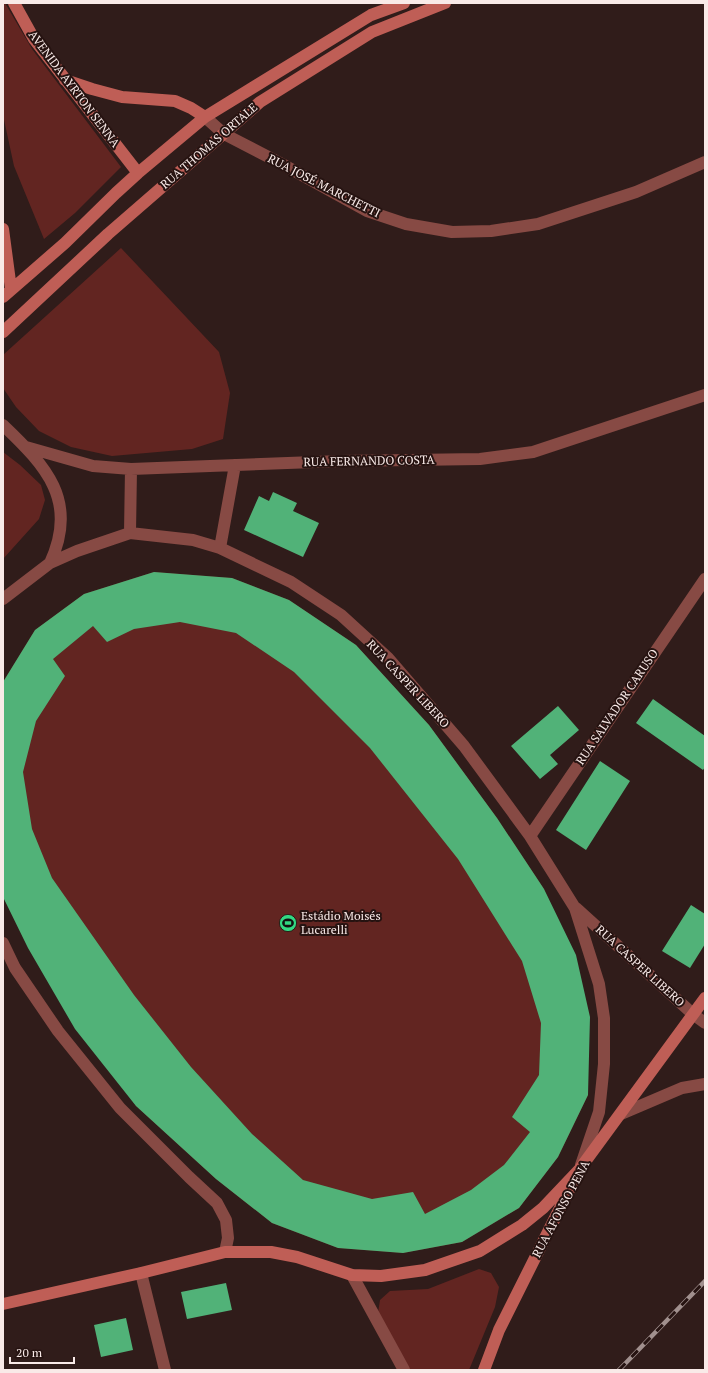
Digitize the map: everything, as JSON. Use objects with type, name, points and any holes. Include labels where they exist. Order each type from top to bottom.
[{"type":"main road","name":"AVENIDA AYRTON SENNA","points":[[14,3],[34,38],[138,173]]},
{"type":"main road","name":"RUA THOMAS ORTALE","points":[[7,293],[65,243],[138,173],[205,117],[371,15],[404,3]]},
{"type":"main road","name":"RUA THOMAS ORTALE","points":[[3,332],[108,234],[260,102],[372,32],[445,3]]},
{"type":"main road","points":[[65,80],[122,97],[175,101],[191,108],[205,117]]},
{"type":"main road","points":[[3,229],[7,293]]},
{"type":"main road","name":"RUA AFONSO PENA","points":[[484,1370],[499,1330],[579,1170],[705,998]]},
{"type":"main road","points":[[3,1304],[141,1273],[225,1252],[271,1252],[297,1257],[352,1275],[381,1276],[425,1270],[480,1251],[543,1208],[579,1170]]},
{"type":"street","name":"RUA JOSÉ MARCHETTI","points":[[205,117],[224,134],[367,211],[406,224],[452,232],[491,231],[538,224],[636,192],[705,162]]},
{"type":"street","name":"RUA FERNANDO COSTA","points":[[26,447],[93,466],[131,469],[340,461],[480,459],[533,452],[705,395]]},
{"type":"street","name":"RUA FERNANDO COSTA","points":[[3,425],[26,447],[49,477],[59,499],[61,526],[56,551],[50,563]]},
{"type":"street","points":[[220,548],[235,465]]},
{"type":"street","points":[[130,533],[131,469]]},
{"type":"street","name":"RUA CASPER LIBERO","points":[[3,599],[50,563],[77,551],[130,533],[193,540],[220,548],[297,586],[341,615],[383,653],[464,746],[530,836],[575,908],[599,984],[604,1018],[604,1064],[599,1112],[579,1170]]},
{"type":"street","name":"RUA SALVADOR CARUSO","points":[[530,836],[705,579]]},
{"type":"street","name":"RUA CASPER LIBERO","points":[[575,908],[694,1015],[705,1023]]},
{"type":"street","points":[[3,943],[16,968],[58,1031],[120,1108],[189,1178],[218,1203],[226,1220],[228,1238],[225,1252]]},
{"type":"street","points":[[621,1114],[682,1088],[705,1084]]},
{"type":"street","points":[[141,1273],[166,1370]]},
{"type":"street","points":[[352,1275],[404,1370]]},
{"type":"shaded area","points":[[3,3],[5,3],[32,49],[121,167],[75,213],[44,239],[14,166],[3,115]]},
{"type":"shaded area","points":[[121,248],[219,352],[230,393],[223,439],[192,449],[112,456],[71,447],[39,431],[16,407],[3,388],[3,355]]},
{"type":"shaded area","points":[[3,452],[20,465],[41,485],[45,500],[39,519],[3,559]]},
{"type":"shaded area","name":"Estádio Moisés Lucarelli","points":[[154,572],[232,578],[289,600],[356,645],[429,725],[497,818],[544,889],[588,1095],[558,1157],[519,1208],[462,1242],[403,1253],[338,1248],[272,1223],[216,1179],[136,1106],[3,897],[3,682],[35,630],[84,594]]},
{"type":"shaded area","points":[[479,1269],[491,1273],[499,1287],[495,1307],[469,1370],[408,1370],[378,1313],[380,1300],[390,1291],[428,1289]]},
{"type":"building","points":[[273,492],[297,503],[293,511],[319,523],[303,557],[244,530],[259,496],[269,501]]},
{"type":"building","points":[[154,572],[232,578],[289,600],[356,645],[429,725],[497,818],[544,889],[576,955],[590,1017],[588,1095],[558,1157],[519,1208],[462,1242],[403,1253],[338,1248],[272,1223],[216,1179],[136,1106],[75,1029],[28,948],[3,897],[3,682],[35,630],[84,594]],"holes":[[[180,622],[236,633],[294,672],[370,748],[458,859],[522,961],[541,1023],[539,1075],[512,1117],[530,1132],[504,1165],[471,1190],[425,1214],[413,1192],[372,1199],[303,1180],[252,1134],[191,1067],[134,995],[52,878],[32,829],[23,772],[36,721],[65,676],[53,659],[93,626],[107,642],[134,629]]]},
{"type":"building","points":[[653,699],[705,736],[705,767],[703,770],[636,723]]},
{"type":"building","points":[[558,706],[579,730],[550,755],[558,764],[540,779],[511,746]]},
{"type":"building","points":[[600,761],[630,781],[586,850],[556,830]]},
{"type":"building","points":[[691,905],[705,914],[705,944],[690,968],[662,951]]},
{"type":"building","points":[[226,1283],[232,1310],[187,1319],[181,1292]]},
{"type":"building","points":[[126,1318],[133,1350],[101,1357],[94,1325]]},
{"type":"railway","points":[[619,1370],[705,1281]]},
{"type":"place","name":"Estádio Moisés Lucarelli","points":[[288,923]]}]
